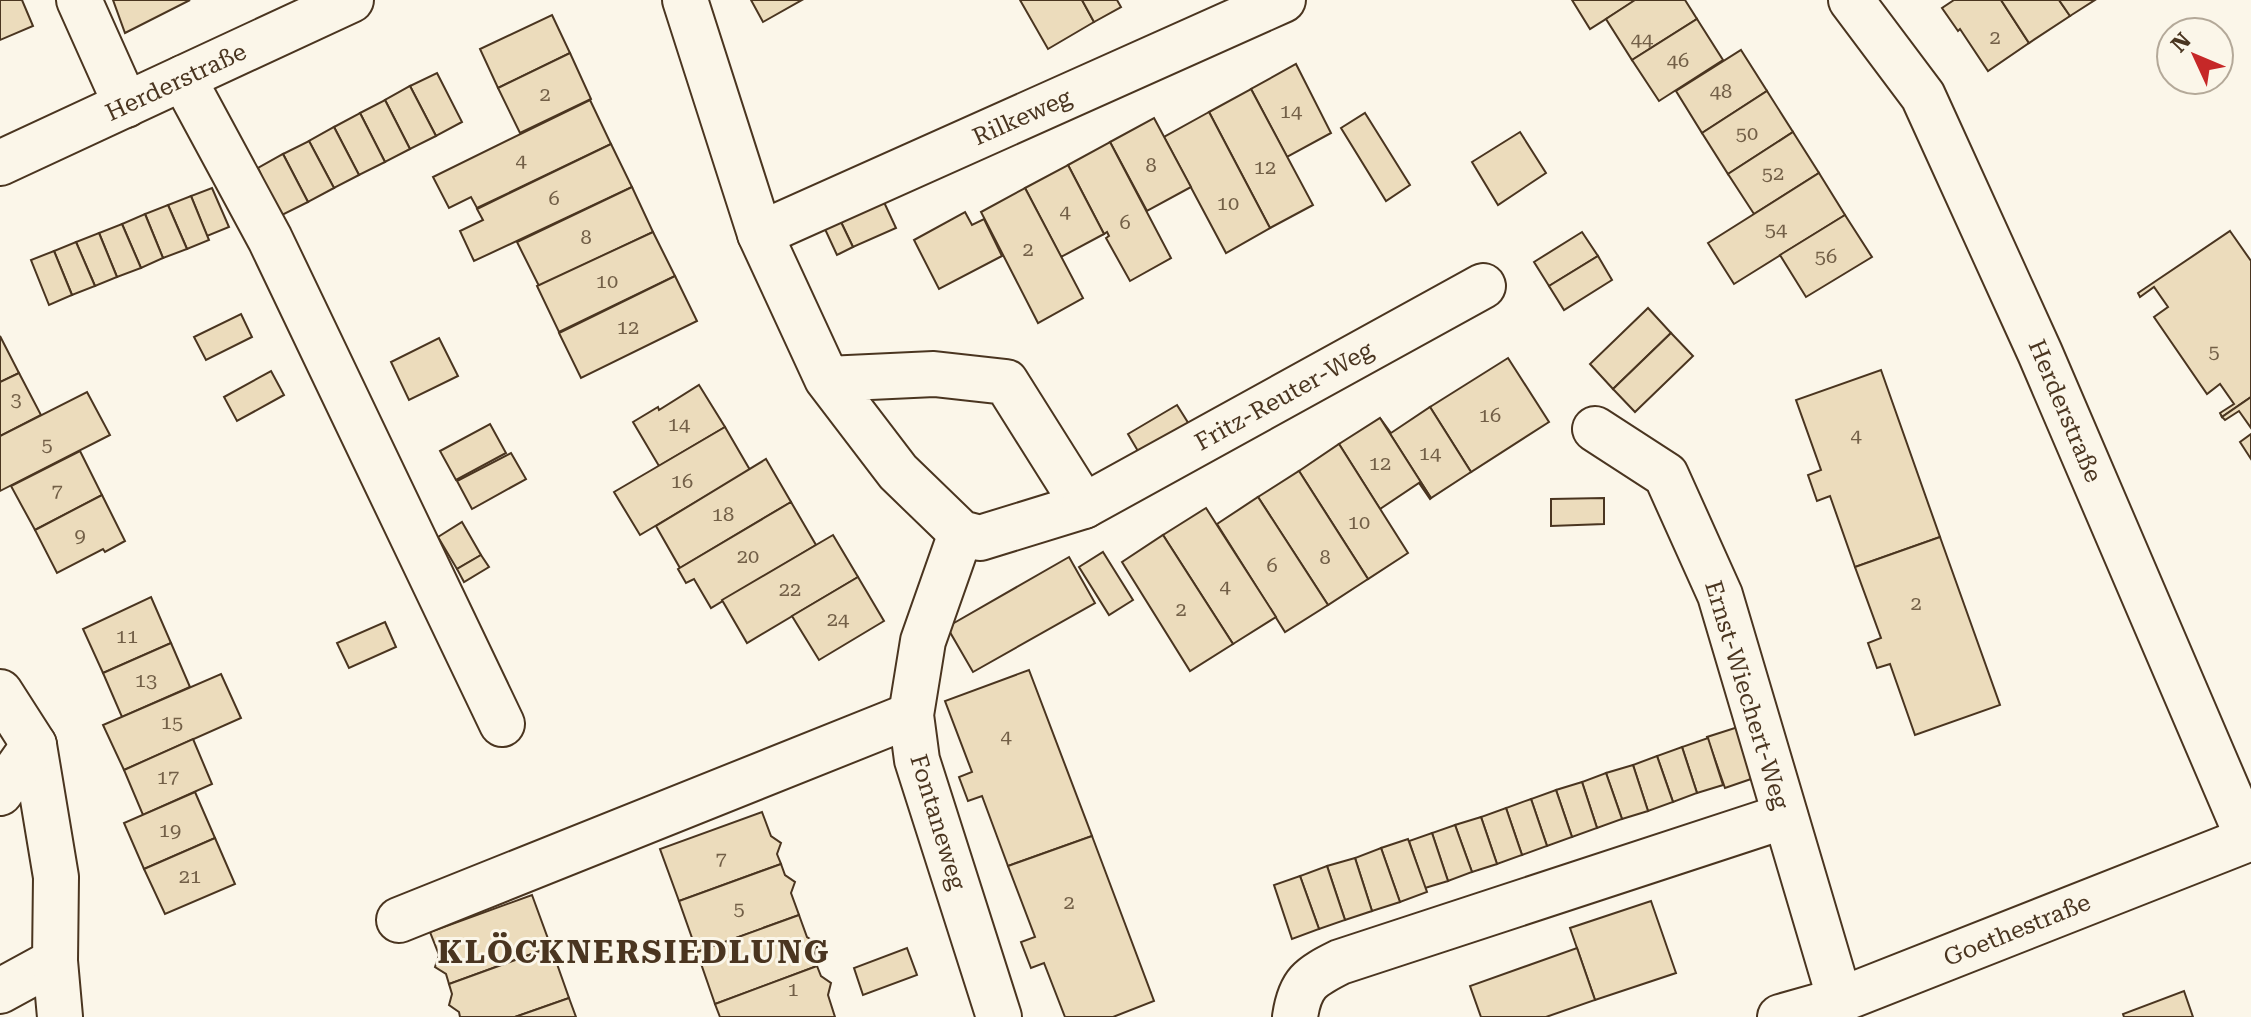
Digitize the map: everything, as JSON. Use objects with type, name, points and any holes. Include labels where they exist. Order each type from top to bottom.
[{"type":"street","points":[[79,0],[126,105]]},
{"type":"street","name":"Herderstraße","points":[[0,163],[351,0]]},
{"type":"street","points":[[685,0],[760,234],[827,379],[898,472],[961,533]]},
{"type":"street","name":"Rilkeweg","points":[[760,234],[1283,0]]},
{"type":"street","name":"Herderstraße","points":[[1855,1],[1923,96],[2047,368],[2250,838]]},
{"type":"street","points":[[183,78],[270,239],[502,724]]},
{"type":"street","name":"Fritz-Reuter-Weg","points":[[961,533],[980,538],[1084,506],[1483,286]]},
{"type":"street","points":[[827,379],[934,374],[1006,382],[1084,506]]},
{"type":"street","name":"Ernst-Wiechert-Weg","points":[[1595,429],[1666,475],[1720,595],[1840,1000]]},
{"type":"street","name":"Fontaneweg","points":[[961,533],[923,641],[911,715],[917,760],[999,1017]]},
{"type":"street","points":[[0,692],[34,745],[56,877],[55,961],[60,1017]]},
{"type":"street","points":[[399,920],[911,715]]},
{"type":"street","points":[[0,793],[34,745]]},
{"type":"street","points":[[1295,1017],[1298,995],[1313,975],[1340,962],[1785,816]]},
{"type":"street","name":"Goethestraße","points":[[1780,1017],[1840,1000],[2250,838]]},
{"type":"street","points":[[0,991],[55,961]]},
{"type":"building","points":[[0,0],[22,0],[33,26],[0,40]]},
{"type":"building","points":[[113,0],[190,0],[125,33]]},
{"type":"building","points":[[751,0],[802,0],[763,22]]},
{"type":"building","points":[[1020,0],[1082,0],[1094,22],[1048,49]]},
{"type":"building","points":[[1082,0],[1117,0],[1121,7],[1094,22]]},
{"type":"building","points":[[1572,0],[1636,0],[1590,29]]},
{"type":"building","points":[[1635,0],[1685,0],[1697,19],[1632,60],[1606,19]]},
{"type":"building","points":[[1954,0],[2001,0],[2029,43],[1988,71],[1942,8]]},
{"type":"building","points":[[2001,0],[2059,0],[2070,16],[2029,43]]},
{"type":"building","points":[[2059,0],[2095,0],[2070,16]]},
{"type":"building","points":[[552,15],[570,53],[498,88],[480,49]]},
{"type":"building","points":[[1697,19],[1723,60],[1659,101],[1632,60]]},
{"type":"building","points":[[1741,50],[1767,91],[1702,133],[1676,91]]},
{"type":"building","points":[[570,53],[591,99],[520,133],[498,88]]},
{"type":"building","points":[[1296,64],[1331,133],[1287,157],[1251,89]]},
{"type":"building","points":[[437,73],[462,122],[436,136],[410,86]]},
{"type":"building","points":[[410,86],[436,136],[410,149],[385,100]]},
{"type":"building","points":[[1251,89],[1313,205],[1270,228],[1209,112]]},
{"type":"building","points":[[1767,91],[1793,132],[1728,174],[1702,133]]},
{"type":"building","points":[[385,100],[410,149],[385,162],[360,113]]},
{"type":"building","points":[[590,100],[611,144],[477,208],[471,197],[449,208],[433,177]]},
{"type":"building","points":[[1209,112],[1270,228],[1226,253],[1164,137]]},
{"type":"building","points":[[360,113],[385,162],[359,175],[334,127]]},
{"type":"building","points":[[1365,113],[1410,185],[1386,201],[1341,128]]},
{"type":"building","points":[[1154,118],[1191,187],[1147,211],[1110,142]]},
{"type":"building","points":[[334,127],[359,175],[334,188],[309,141]]},
{"type":"building","points":[[1520,132],[1546,173],[1498,205],[1472,162]]},
{"type":"building","points":[[1793,132],[1819,173],[1754,214],[1728,174]]},
{"type":"building","points":[[309,141],[334,188],[308,202],[283,154]]},
{"type":"building","points":[[1110,142],[1171,258],[1130,281],[1106,238],[1109,236],[1107,232],[1104,234],[1068,165]]},
{"type":"building","points":[[611,144],[632,187],[474,261],[460,231],[483,220],[477,209]]},
{"type":"building","points":[[283,154],[308,202],[280,216],[258,168]]},
{"type":"building","points":[[1068,165],[1104,234],[1061,257],[1025,188]]},
{"type":"building","points":[[1819,173],[1845,215],[1734,284],[1708,243]]},
{"type":"building","points":[[632,187],[653,232],[539,286],[517,242]]},
{"type":"building","points":[[212,188],[229,227],[207,236],[191,196]]},
{"type":"building","points":[[1025,188],[1083,298],[1038,323],[981,212]]},
{"type":"building","points":[[191,196],[209,240],[187,249],[168,205]]},
{"type":"building","points":[[883,200],[896,228],[853,247],[840,220]]},
{"type":"building","points":[[168,205],[187,249],[163,258],[145,214]]},
{"type":"building","points":[[965,212],[972,225],[984,219],[1002,256],[939,289],[914,240]]},
{"type":"building","points":[[145,214],[163,258],[141,268],[122,224]]},
{"type":"building","points":[[1845,215],[1872,257],[1806,297],[1780,255]]},
{"type":"building","points":[[840,220],[853,247],[837,255],[824,227]]},
{"type":"building","points":[[122,224],[141,268],[117,277],[99,233]]},
{"type":"building","points":[[2230,231],[2251,261],[2251,397],[2222,417],[2220,413],[2234,404],[2220,384],[2207,394],[2154,317],[2168,307],[2154,287],[2140,297],[2138,293]]},
{"type":"building","points":[[653,232],[675,276],[559,332],[537,286]]},
{"type":"building","points":[[1582,232],[1598,256],[1549,286],[1534,262]]},
{"type":"building","points":[[99,233],[117,277],[95,286],[76,242]]},
{"type":"building","points":[[76,242],[95,286],[72,295],[54,251]]},
{"type":"building","points":[[54,251],[72,295],[49,305],[31,260]]},
{"type":"building","points":[[1598,256],[1612,280],[1564,310],[1549,286]]},
{"type":"building","points":[[675,276],[697,321],[581,378],[559,333]]},
{"type":"building","points":[[1648,308],[1671,333],[1613,389],[1590,364]]},
{"type":"building","points":[[241,314],[252,337],[206,360],[194,337]]},
{"type":"building","points":[[1671,333],[1693,356],[1635,412],[1613,389]]},
{"type":"building","points":[[0,336],[19,373],[0,382]]},
{"type":"building","points":[[439,338],[458,376],[409,400],[391,362]]},
{"type":"building","points":[[1508,358],[1549,422],[1471,472],[1430,407]]},
{"type":"building","points":[[1881,370],[1940,537],[1855,567],[1830,496],[1817,501],[1808,475],[1821,470],[1796,400]]},
{"type":"building","points":[[271,371],[284,395],[237,421],[224,397]]},
{"type":"building","points":[[19,373],[41,415],[0,436],[0,382]]},
{"type":"building","points":[[699,385],[725,427],[659,466],[633,422]]},
{"type":"building","points":[[87,392],[110,435],[0,491],[0,436]]},
{"type":"building","points":[[2251,397],[2251,428],[2239,411],[2225,420],[2222,417]]},
{"type":"building","points":[[1177,405],[1192,429],[1142,458],[1128,434]]},
{"type":"building","points":[[1430,407],[1471,472],[1431,498],[1380,418],[1391,433]]},
{"type":"building","points":[[1380,418],[1430,499],[1419,483],[1380,509],[1339,444]]},
{"type":"building","points":[[490,424],[506,453],[456,480],[440,451]]},
{"type":"building","points":[[725,427],[750,470],[640,535],[614,492]]},
{"type":"building","points":[[2251,434],[2251,459],[2240,442]]},
{"type":"building","points":[[1339,444],[1408,553],[1368,579],[1299,471]]},
{"type":"building","points":[[80,451],[102,495],[35,530],[11,486]]},
{"type":"building","points":[[511,453],[526,479],[472,509],[457,481]]},
{"type":"building","points":[[766,459],[791,502],[680,568],[656,526]]},
{"type":"building","points":[[1299,471],[1368,579],[1328,605],[1258,497]]},
{"type":"building","points":[[102,495],[125,541],[57,573],[35,530]]},
{"type":"building","points":[[1258,497],[1328,605],[1285,632],[1217,524]]},
{"type":"building","points":[[1604,498],[1604,524],[1551,526],[1551,499]]},
{"type":"building","points":[[791,502],[816,545],[711,608],[694,579],[686,583],[678,569]]},
{"type":"building","points":[[1206,508],[1276,617],[1233,644],[1163,535]]},
{"type":"building","points":[[462,522],[481,555],[457,569],[438,537]]},
{"type":"building","points":[[833,535],[858,577],[747,643],[722,600]]},
{"type":"building","points":[[1163,535],[1233,644],[1190,671],[1122,562]]},
{"type":"building","points":[[1940,537],[2000,705],[1915,735],[1890,664],[1877,668],[1868,643],[1881,638],[1855,567]]},
{"type":"building","points":[[1103,552],[1133,600],[1109,615],[1079,567]]},
{"type":"building","points":[[481,555],[489,567],[464,582],[457,569]]},
{"type":"building","points":[[1069,557],[1095,603],[973,672],[947,627]]},
{"type":"building","points":[[858,577],[884,621],[819,660],[792,616]]},
{"type":"building","points":[[151,597],[171,643],[103,673],[83,629]]},
{"type":"building","points":[[385,622],[396,647],[349,668],[337,643]]},
{"type":"building","points":[[171,643],[190,687],[122,717],[103,673]]},
{"type":"building","points":[[1029,670],[1092,836],[1008,866],[982,796],[968,801],[959,777],[972,772],[945,701]]},
{"type":"building","points":[[221,674],[241,718],[124,770],[103,725]]},
{"type":"building","points":[[1738,727],[1751,779],[1725,788],[1707,737]]},
{"type":"building","points":[[1708,738],[1723,785],[1697,793],[1682,747]]},
{"type":"building","points":[[193,739],[212,784],[143,815],[124,770]]},
{"type":"building","points":[[1682,747],[1697,793],[1673,802],[1657,756]]},
{"type":"building","points":[[1657,756],[1673,802],[1648,811],[1633,765]]},
{"type":"building","points":[[1633,765],[1648,811],[1622,819],[1606,773]]},
{"type":"building","points":[[1606,773],[1622,819],[1597,828],[1582,782]]},
{"type":"building","points":[[1582,782],[1597,828],[1572,837],[1556,790]]},
{"type":"building","points":[[1556,790],[1572,837],[1547,846],[1531,799]]},
{"type":"building","points":[[195,792],[215,838],[144,869],[124,823]]},
{"type":"building","points":[[1531,799],[1547,846],[1522,855],[1506,808]]},
{"type":"building","points":[[1506,808],[1522,855],[1497,864],[1481,817]]},
{"type":"building","points":[[762,812],[771,836],[781,843],[777,854],[781,864],[679,901],[660,849]]},
{"type":"building","points":[[1481,817],[1497,864],[1472,872],[1455,825]]},
{"type":"building","points":[[1455,825],[1472,872],[1448,881],[1432,833]]},
{"type":"building","points":[[1432,833],[1448,881],[1425,888],[1409,841]]},
{"type":"building","points":[[1092,836],[1154,1001],[1113,1017],[1065,1017],[1044,963],[1031,968],[1021,942],[1035,937],[1008,866]]},
{"type":"building","points":[[215,838],[235,884],[165,914],[144,869]]},
{"type":"building","points":[[1408,839],[1427,892],[1400,902],[1381,848]]},
{"type":"building","points":[[1381,848],[1400,902],[1372,911],[1355,858]]},
{"type":"building","points":[[1355,858],[1372,911],[1345,920],[1327,866]]},
{"type":"building","points":[[781,864],[785,875],[795,882],[791,893],[799,915],[697,952],[679,901]]},
{"type":"building","points":[[1327,866],[1345,920],[1319,929],[1300,876]]},
{"type":"building","points":[[1300,876],[1319,929],[1292,939],[1274,885]]},
{"type":"building","points":[[532,895],[551,947],[449,984],[446,974],[435,967],[439,955],[430,932]]},
{"type":"building","points":[[1651,901],[1676,973],[1595,1000],[1570,928]]},
{"type":"building","points":[[799,915],[807,937],[818,944],[814,956],[817,966],[715,1004],[697,952]]},
{"type":"building","points":[[551,947],[569,998],[515,1017],[460,1017],[459,1012],[449,1005],[452,994],[449,984]]},
{"type":"building","points":[[907,948],[917,975],[863,995],[854,968]]},
{"type":"building","points":[[1577,948],[1595,1000],[1546,1017],[1481,1017],[1470,986]]},
{"type":"building","points":[[817,966],[821,976],[831,983],[828,995],[835,1017],[720,1017],[715,1004]]},
{"type":"building","points":[[2184,991],[2193,1017],[2124,1017],[2123,1014]]},
{"type":"building","points":[[569,998],[576,1017],[515,1017]]},
{"type":"district","name":"KLÖCKNERSIEDLUNG","points":[[634,952]]}]
